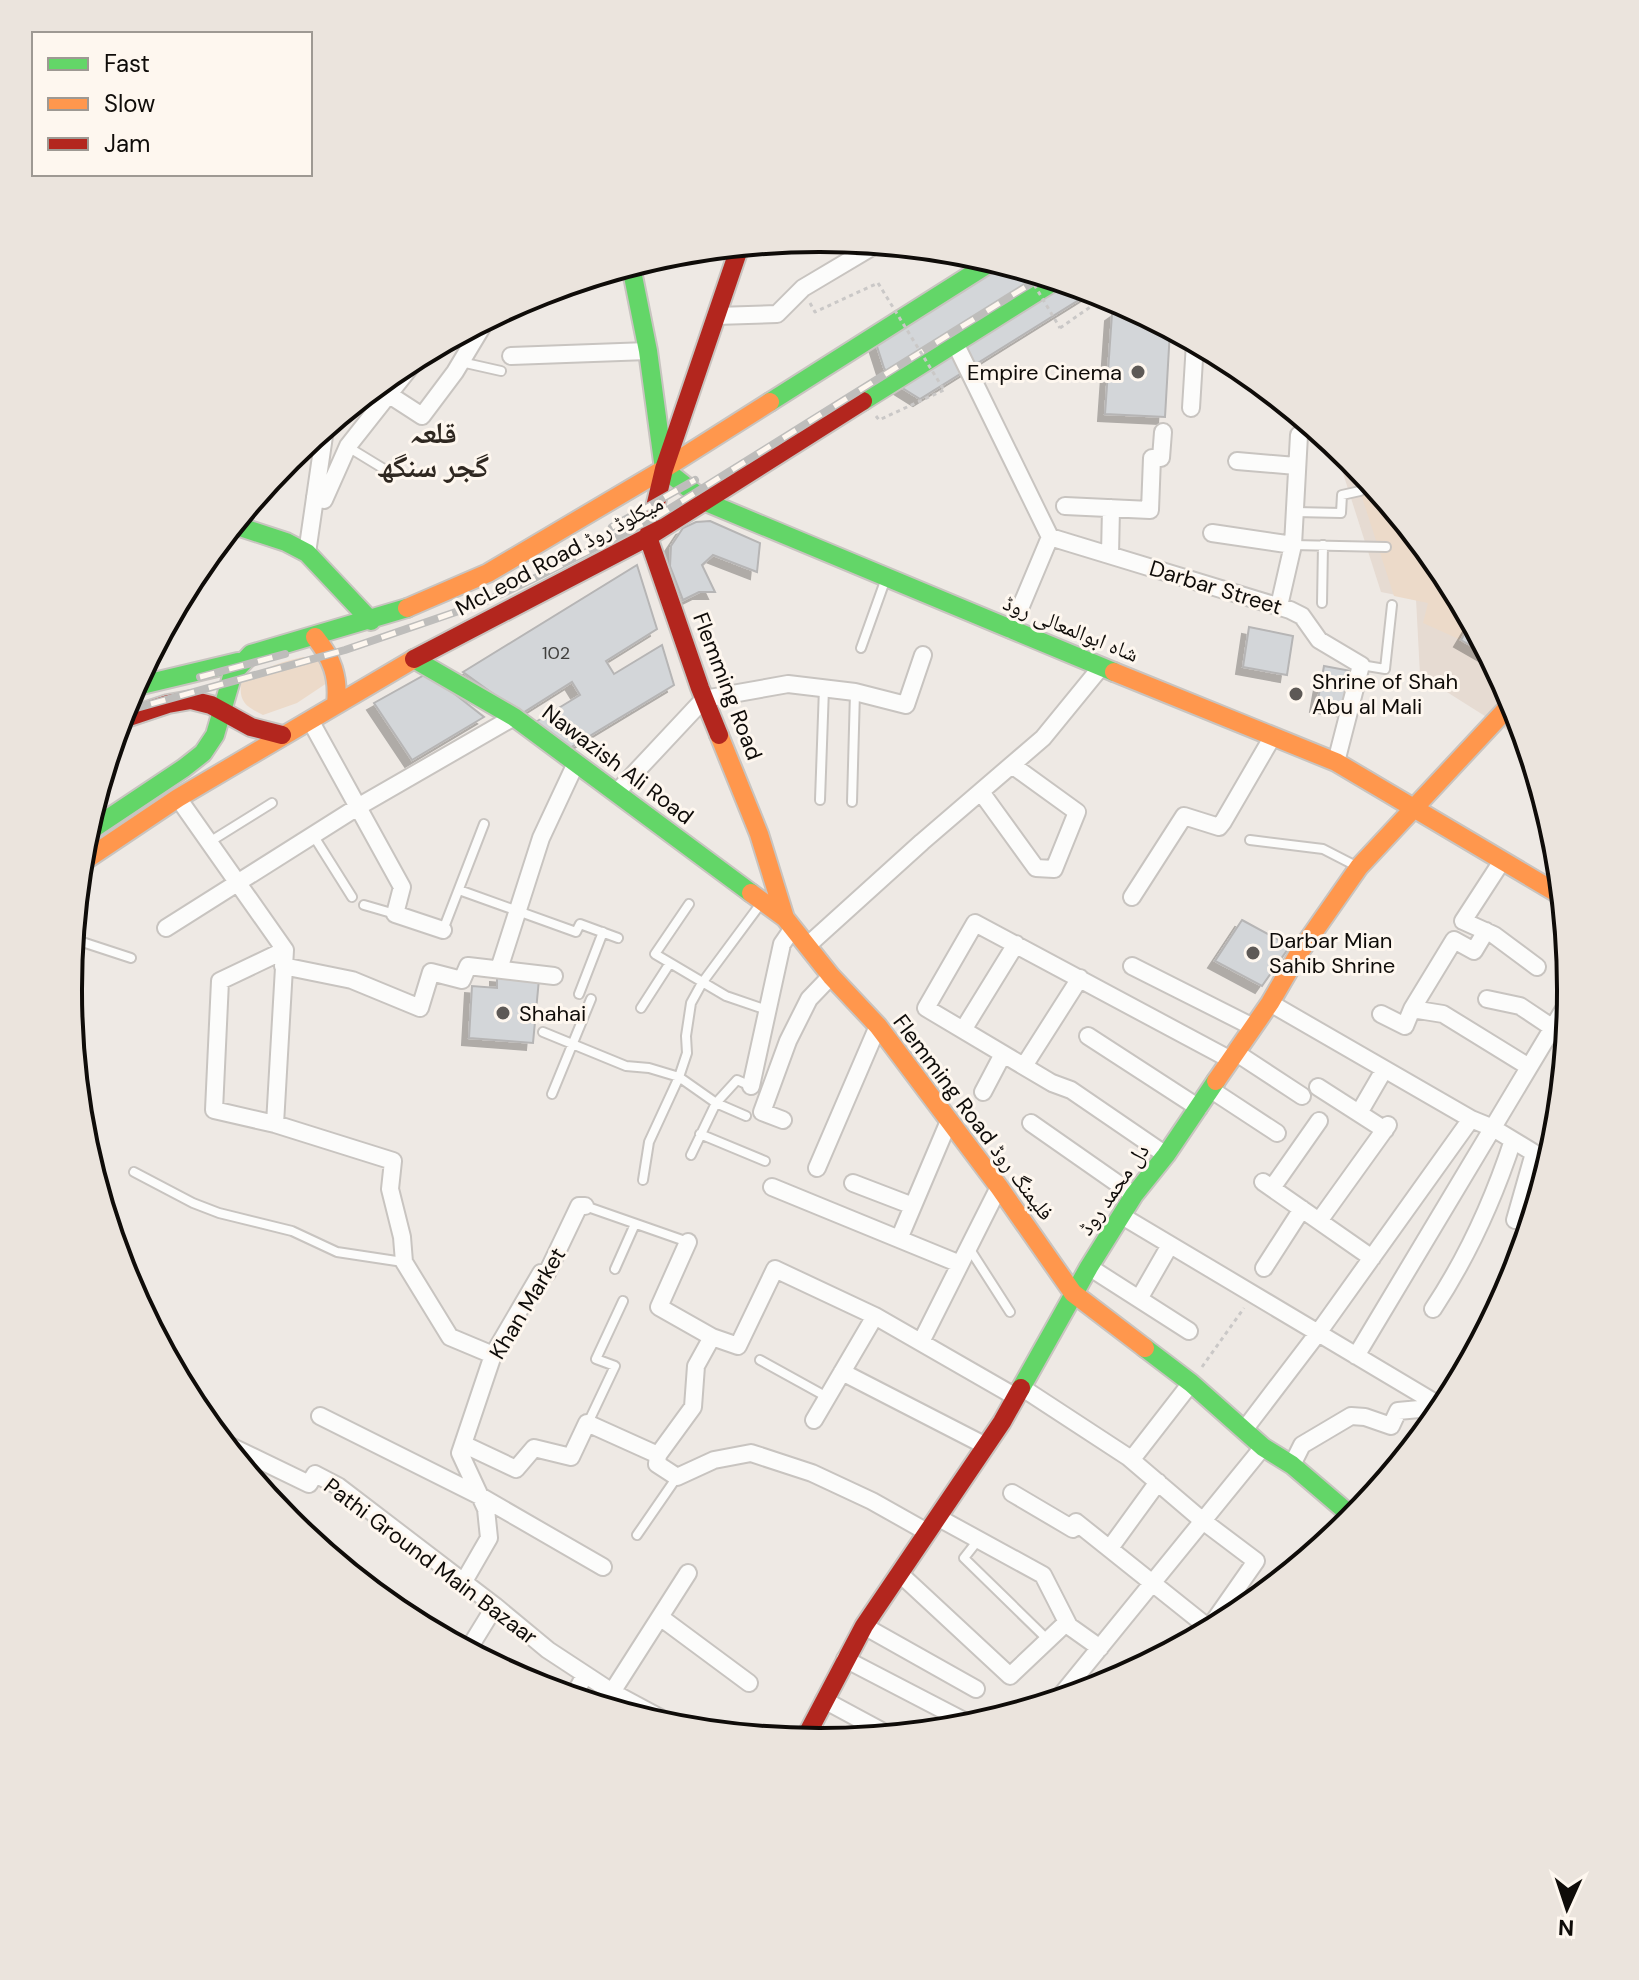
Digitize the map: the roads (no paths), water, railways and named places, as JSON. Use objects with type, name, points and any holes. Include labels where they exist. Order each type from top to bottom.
[{"type":"street","points":[[716,316],[777,314],[803,288],[861,254]]},
{"type":"street","points":[[648,537],[664,469],[736,258]]},
{"type":"street","name":"McLeod Road میکلوڈ روڈ","points":[[149,683],[238,662],[251,654],[371,621],[420,604],[488,573],[664,469],[978,271]]},
{"type":"street","points":[[633,277],[648,351],[664,469]]},
{"type":"street","name":"McLeod Road میکلوڈ روڈ","points":[[95,854],[178,798],[414,659],[648,537],[1044,288]]},
{"type":"street","points":[[388,394],[422,416],[475,338]]},
{"type":"street","points":[[956,345],[1050,537],[1011,630]]},
{"type":"street","points":[[511,356],[648,351]]},
{"type":"street","points":[[1191,408],[1194,355]]},
{"type":"street","points":[[315,497],[324,500],[348,446],[390,391]]},
{"type":"street","points":[[1065,506],[1150,510],[1152,458],[1161,458],[1163,432]]},
{"type":"street","points":[[1279,606],[1293,545],[1299,435]]},
{"type":"street","points":[[307,553],[323,446]]},
{"type":"street","points":[[1237,461],[1296,466]]},
{"type":"street","name":"شاہ ابوالمعالی روڈ","points":[[664,469],[706,502],[886,579],[1336,762],[1550,889]]},
{"type":"street","points":[[1110,555],[1111,508]]},
{"type":"street","points":[[245,528],[286,542],[307,553],[371,621]]},
{"type":"street","points":[[1212,533],[1293,545]]},
{"type":"street","name":"Flemming Road","points":[[648,537],[704,699],[759,834],[789,923]]},
{"type":"street","name":"Darbar Street","points":[[1050,537],[1279,606],[1302,616],[1319,640],[1361,665]]},
{"type":"street","points":[[315,637],[328,651],[336,668],[336,704]]},
{"type":"street","points":[[616,793],[704,699],[788,684],[855,692],[906,705],[923,655]]},
{"type":"street","name":"Nawazish Ali Road","points":[[414,659],[514,717],[789,923]]},
{"type":"street","points":[[101,823],[204,751],[216,736],[228,685],[238,662]]},
{"type":"street","points":[[1336,762],[1361,665]]},
{"type":"street","points":[[807,946],[1043,738],[1101,667]]},
{"type":"street","points":[[135,715],[191,700],[211,705],[251,727],[282,735]]},
{"type":"street","name":"دل محمد روڈ","points":[[810,1728],[864,1626],[986,1446],[1073,1293],[1134,1195],[1199,1108],[1270,1003],[1299,953],[1359,867],[1503,713]]},
{"type":"street","points":[[166,928],[356,808],[514,717]]},
{"type":"street","points":[[310,720],[402,887],[395,914],[443,930]]},
{"type":"street","points":[[1132,897],[1184,816],[1219,827],[1273,736]]},
{"type":"street","points":[[499,969],[541,838],[576,763]]},
{"type":"street","points":[[981,792],[1036,868],[1054,869],[1077,812],[1012,765]]},
{"type":"street","points":[[178,798],[238,881],[284,958],[275,1124]]},
{"type":"street","points":[[1502,861],[1463,921],[1486,931],[1537,967]]},
{"type":"street","points":[[751,1086],[789,923]]},
{"type":"street","name":"Flemming Road فلیمنگ روڈ","points":[[789,923],[831,976],[878,1026],[999,1187],[1073,1293],[1191,1383],[1263,1447],[1292,1465],[1343,1509]]},
{"type":"street","points":[[1166,1155],[1071,1090],[1052,1083],[926,1008],[975,923],[1233,1056],[1302,1096]]},
{"type":"street","points":[[1381,1014],[1405,1026],[1454,940],[1474,951],[1486,931]]},
{"type":"street","points":[[963,1030],[1016,944]]},
{"type":"street","points":[[493,1355],[450,1337],[404,1262],[402,1237],[390,1189],[393,1161],[275,1124],[214,1110],[220,981],[284,958],[352,980],[420,1008],[431,972],[462,980],[468,966],[554,976]]},
{"type":"street","points":[[1132,966],[1253,1027]]},
{"type":"street","points":[[783,1120],[762,1112],[788,1041],[809,999],[831,976]]},
{"type":"street","points":[[1024,1066],[1080,978]]},
{"type":"street","points":[[1487,999],[1520,1006],[1555,1027]]},
{"type":"street","points":[[1270,1003],[1538,1155]]},
{"type":"street","points":[[1412,1009],[1443,1014],[1529,1067]]},
{"type":"street","points":[[817,1168],[878,1026]]},
{"type":"street","points":[[1088,1036],[1199,1108]]},
{"type":"street","points":[[1356,1356],[1529,1067],[1555,1036]]},
{"type":"street","points":[[983,1092],[1003,1054]]},
{"type":"street","points":[[1359,1113],[1384,1070]]},
{"type":"street","points":[[1318,1087],[1387,1128],[1319,1221]]},
{"type":"street","points":[[1210,1089],[1277,1133]]},
{"type":"street","points":[[1244,1430],[1318,1333],[1471,1119]]},
{"type":"street","points":[[899,1239],[949,1121]]},
{"type":"street","points":[[1319,1121],[1267,1185],[1372,1258]]},
{"type":"street","points":[[1031,1123],[1134,1195]]},
{"type":"street","points":[[1433,1309],[1472,1245],[1500,1181],[1513,1140]]},
{"type":"street","points":[[1515,1220],[1532,1181]]},
{"type":"street","points":[[853,1183],[913,1206]]},
{"type":"street","points":[[772,1187],[960,1264]]},
{"type":"street","points":[[921,1342],[999,1187]]},
{"type":"street","name":"Khan Market","points":[[463,1444],[493,1355],[541,1273],[547,1273],[579,1206],[585,1206]]},
{"type":"street","points":[[1264,1268],[1302,1209]]},
{"type":"street","points":[[1122,1216],[1432,1402]]},
{"type":"street","points":[[688,1242],[659,1307],[712,1337],[738,1346],[775,1269],[875,1316],[1019,1392],[1132,1459],[1203,1521],[1256,1561],[1226,1605]]},
{"type":"street","points":[[1139,1299],[1170,1245]]},
{"type":"street","points":[[1089,1267],[1189,1331]]},
{"type":"street","points":[[814,1420],[875,1316]]},
{"type":"street","points":[[712,1337],[696,1366],[693,1407],[658,1455],[657,1464],[677,1477],[714,1460],[751,1453],[812,1473],[872,1501],[979,1539],[1043,1575],[1069,1626],[1100,1648]]},
{"type":"street","points":[[842,1372],[986,1446]]},
{"type":"street","points":[[1132,1459],[1191,1383]]},
{"type":"street","points":[[1292,1465],[1302,1445],[1351,1416],[1365,1417],[1391,1426],[1398,1411],[1426,1409]]},
{"type":"street","points":[[320,1416],[480,1496],[603,1567]]},
{"type":"street","points":[[463,1583],[489,1538],[486,1509],[460,1453],[463,1444],[516,1469],[534,1448],[571,1457],[587,1423],[658,1455]]},
{"type":"street","points":[[1072,1682],[1263,1447]]},
{"type":"street","name":"Pathi Ground Main Bazaar","points":[[246,1454],[309,1484],[315,1474],[338,1486],[548,1650],[632,1703]]},
{"type":"street","points":[[1110,1548],[1158,1482]]},
{"type":"street","points":[[1012,1493],[1073,1529],[1076,1522],[1199,1622]]},
{"type":"street","points":[[612,1692],[688,1573]]},
{"type":"street","points":[[899,1573],[1010,1676],[1067,1622]]},
{"type":"street","points":[[474,1641],[495,1606]]},
{"type":"street","points":[[660,1617],[749,1683]]},
{"type":"street","points":[[864,1626],[976,1689]]},
{"type":"street","points":[[845,1659],[952,1715]]},
{"type":"street","points":[[579,1687],[585,1675]]},
{"type":"street","points":[[824,1700],[872,1726]]},
{"type":"lane","points":[[461,362],[501,371]]},
{"type":"lane","points":[[348,446],[389,472]]},
{"type":"lane","points":[[1295,512],[1341,513],[1342,495],[1360,491]]},
{"type":"lane","points":[[1293,545],[1386,547]]},
{"type":"lane","points":[[1322,603],[1323,545]]},
{"type":"lane","points":[[861,648],[886,579]]},
{"type":"lane","points":[[1361,665],[1385,669],[1392,605]]},
{"type":"lane","points":[[820,800],[824,688]]},
{"type":"lane","points":[[852,802],[855,692]]},
{"type":"lane","points":[[211,841],[272,803]]},
{"type":"lane","points":[[443,930],[484,824]]},
{"type":"lane","points":[[313,835],[352,897]]},
{"type":"lane","points":[[1250,840],[1323,849],[1359,867]]},
{"type":"lane","points":[[459,890],[576,932],[580,924],[618,938]]},
{"type":"lane","points":[[643,1180],[649,1142],[687,1053],[691,1003],[762,901]]},
{"type":"lane","points":[[689,904],[655,954],[726,996],[768,1010]]},
{"type":"lane","points":[[364,905],[395,914]]},
{"type":"lane","points":[[579,994],[603,932]]},
{"type":"lane","points":[[84,943],[131,958]]},
{"type":"lane","points":[[641,1008],[670,963]]},
{"type":"lane","points":[[552,1094],[591,999]]},
{"type":"lane","points":[[543,1032],[626,1066],[649,1068],[679,1077],[716,1103],[746,1116]]},
{"type":"lane","points":[[691,1155],[716,1103],[737,1080],[751,1086]]},
{"type":"lane","points":[[700,1134],[765,1161]]},
{"type":"lane","points":[[134,1172],[219,1213],[292,1231],[337,1252],[404,1262]]},
{"type":"lane","points":[[585,1206],[688,1242]]},
{"type":"lane","points":[[615,1269],[635,1224]]},
{"type":"lane","points":[[968,1247],[1010,1312]]},
{"type":"lane","points":[[587,1423],[615,1366],[596,1359],[623,1301]]},
{"type":"lane","points":[[760,1360],[827,1397]]},
{"type":"lane","points":[[637,1535],[677,1477]]},
{"type":"lane","points":[[979,1539],[964,1558],[1048,1640]]},
{"type":"railway","points":[[138,707],[345,650],[482,603],[531,580],[658,516],[1030,284]]},
{"type":"railway","points":[[612,527],[695,480]]},
{"type":"railway","points":[[200,677],[285,654]]},
{"type":"place","name":"Empire Cinema","points":[[1138,372]]},
{"type":"place","name":"Shrine of Shah Abu al Mali","points":[[1296,694]]},
{"type":"place","name":"Darbar Mian Sahib Shrine","points":[[1253,953]]},
{"type":"place","name":"Shahai","points":[[503,1013]]},
{"type":"district","name":"قلعہ گجر سنگھ","points":[[433,450]]}]
